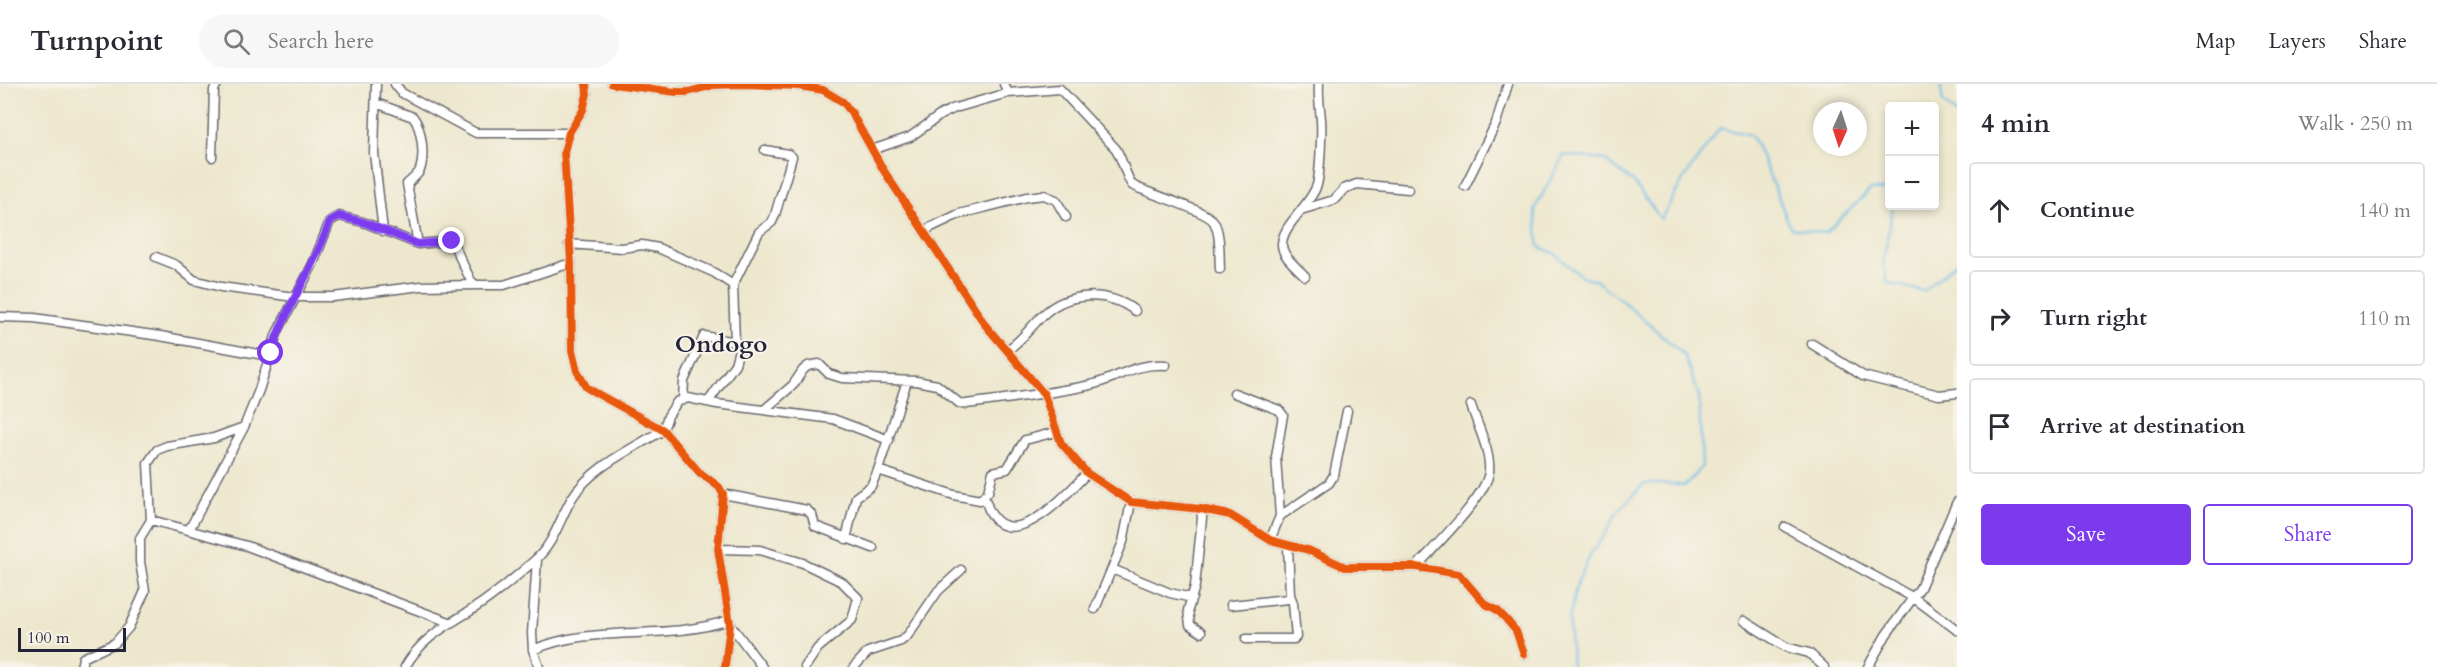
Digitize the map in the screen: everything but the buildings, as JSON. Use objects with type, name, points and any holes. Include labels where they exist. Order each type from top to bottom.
[{"type":"street","points":[[212,157],[214,90],[217,84]]},
{"type":"street","points":[[376,84],[374,153],[383,231]]},
{"type":"street","points":[[395,84],[402,93],[476,133],[569,133]]},
{"type":"street","points":[[586,84],[587,94],[583,110],[569,133],[564,152],[571,262],[572,350],[577,371],[587,388],[663,430],[699,472],[719,487],[723,494],[718,549],[730,622],[725,667]]},
{"type":"street","points":[[612,84],[676,92],[688,92],[706,86],[743,84],[825,87],[851,112],[872,150],[986,326],[1044,394],[1056,432],[1069,454],[1087,473],[1131,502],[1201,509],[1238,518],[1270,540],[1308,550],[1346,567],[1416,567],[1459,574],[1485,604],[1497,610],[1516,631],[1524,654]]},
{"type":"street","points":[[1004,84],[1008,93]]},
{"type":"street","points":[[1305,276],[1286,256],[1282,244],[1288,228],[1313,196],[1319,175],[1322,122],[1318,101],[1319,84]]},
{"type":"street","points":[[1465,186],[1496,123],[1508,84]]},
{"type":"street","points":[[872,150],[910,137],[942,114],[955,108],[1008,93],[1059,87],[1116,149],[1122,160],[1126,176],[1132,185],[1201,212],[1213,220],[1218,234],[1220,269]]},
{"type":"street","points":[[376,103],[413,117],[419,129],[422,159],[420,172],[407,184],[418,244]]},
{"type":"street","points":[[708,402],[735,364],[739,350],[735,342],[734,285],[759,232],[772,222],[792,157],[788,154],[765,150]]},
{"type":"street","points":[[1304,209],[1334,200],[1344,189],[1357,184],[1408,189]]},
{"type":"street","points":[[924,231],[959,214],[1044,195],[1056,200],[1066,217]]},
{"type":"street","points":[[189,530],[244,427],[259,390],[277,333],[313,264],[330,221],[339,216],[363,222],[418,244],[452,241],[471,281],[476,285]]},
{"type":"street","points":[[569,244],[622,248],[642,245],[658,248],[713,272],[734,285]]},
{"type":"street","points":[[156,257],[176,265],[194,280],[294,297],[333,297],[421,286],[504,285],[571,262]]},
{"type":"street","points":[[1007,351],[1019,343],[1026,332],[1045,313],[1056,304],[1069,299],[1097,296],[1112,298],[1124,302],[1135,311]]},
{"type":"street","points":[[0,317],[34,318],[160,336],[270,356]]},
{"type":"street","points":[[682,400],[684,381],[704,336],[735,342]]},
{"type":"street","points":[[1812,344],[1863,376],[1939,395],[1957,393]]},
{"type":"street","points":[[764,410],[793,385],[803,370],[815,364],[819,364],[829,374],[842,378],[937,385],[959,403],[966,404],[1087,386],[1140,366],[1166,365]]},
{"type":"street","points":[[846,539],[856,497],[871,486],[889,440],[907,381]]},
{"type":"street","points":[[1234,393],[1279,410],[1283,415],[1276,457],[1280,516],[1270,540]]},
{"type":"street","points":[[406,666],[416,650],[430,636],[470,610],[537,559],[549,544],[573,497],[588,478],[663,430],[677,402],[682,400],[708,402],[834,419],[889,440]]},
{"type":"street","points":[[1416,567],[1478,497],[1487,483],[1489,471],[1487,457],[1471,405]]},
{"type":"street","points":[[1280,516],[1329,483],[1334,475],[1347,411]]},
{"type":"street","points":[[81,667],[83,658],[115,643],[129,627],[145,591],[140,562],[140,538],[151,520],[148,463],[157,450],[167,446],[214,438],[244,427]]},
{"type":"street","points":[[878,470],[972,500],[984,497],[988,492],[993,472],[1007,469],[1025,440],[1056,432]]},
{"type":"street","points":[[984,497],[992,515],[997,520],[1015,527],[1025,525],[1047,510],[1087,473]]},
{"type":"street","points":[[723,494],[807,510],[812,514],[815,526],[873,548]]},
{"type":"street","points":[[1095,609],[1123,542],[1131,502]]},
{"type":"street","points":[[1868,667],[1886,636],[1914,598],[1957,502]]},
{"type":"street","points":[[1201,509],[1202,518],[1188,618],[1193,629],[1201,632]]},
{"type":"street","points":[[151,520],[247,546],[449,622]]},
{"type":"street","points":[[1785,527],[1914,598],[1957,630]]},
{"type":"street","points":[[1246,639],[1294,639],[1296,636],[1293,603],[1290,595],[1288,546]]},
{"type":"street","points":[[718,549],[760,550],[803,563],[842,582],[858,598],[852,620],[818,648],[805,667]]},
{"type":"street","points":[[537,559],[532,612],[533,650],[539,667]]},
{"type":"street","points":[[1112,569],[1170,593],[1192,598]]},
{"type":"street","points":[[854,667],[868,652],[901,641],[908,635],[938,591],[961,570]]},
{"type":"street","points":[[1231,605],[1284,600],[1290,595]]},
{"type":"street","points":[[1744,621],[1786,647],[1809,653],[1824,667]]},
{"type":"street","points":[[533,650],[570,638],[590,635],[684,631],[730,622]]},
{"type":"street","points":[[730,622],[762,667]]},
{"type":"waterway","points":[[1940,84],[1943,102],[1957,115]]},
{"type":"waterway","points":[[1572,667],[1569,619],[1577,583],[1592,552],[1617,512],[1644,484],[1685,486],[1702,466],[1699,396],[1684,355],[1595,280],[1581,276],[1554,253],[1539,247],[1535,208],[1564,155],[1605,160],[1634,183],[1661,219],[1684,178],[1720,128],[1751,135],[1791,228],[1826,233],[1870,190],[1885,190]]},
{"type":"waterway","points":[[1892,210],[1883,262],[1887,283],[1924,291],[1957,262]]},
{"type":"cycle path","points":[[586,84],[587,94],[583,110],[569,133],[564,152],[571,263],[572,350],[577,371],[587,388],[663,430],[699,472],[719,487],[723,494],[718,549],[730,624],[725,667]]},
{"type":"cycle path","points":[[612,84],[676,92],[688,92],[714,85],[798,86],[823,90],[843,102],[884,171],[986,326],[1044,394],[1061,443],[1087,473],[1131,502],[1201,509],[1230,515],[1270,540],[1308,550],[1345,567],[1416,567],[1459,574],[1485,604],[1497,610],[1516,631],[1524,654]]},
{"type":"district","name":"Ondogo","points":[[721,344]]},
{"type":"route","points":[[271,353],[277,333],[313,264],[330,221],[335,217],[363,222],[418,244],[452,241]]}]
